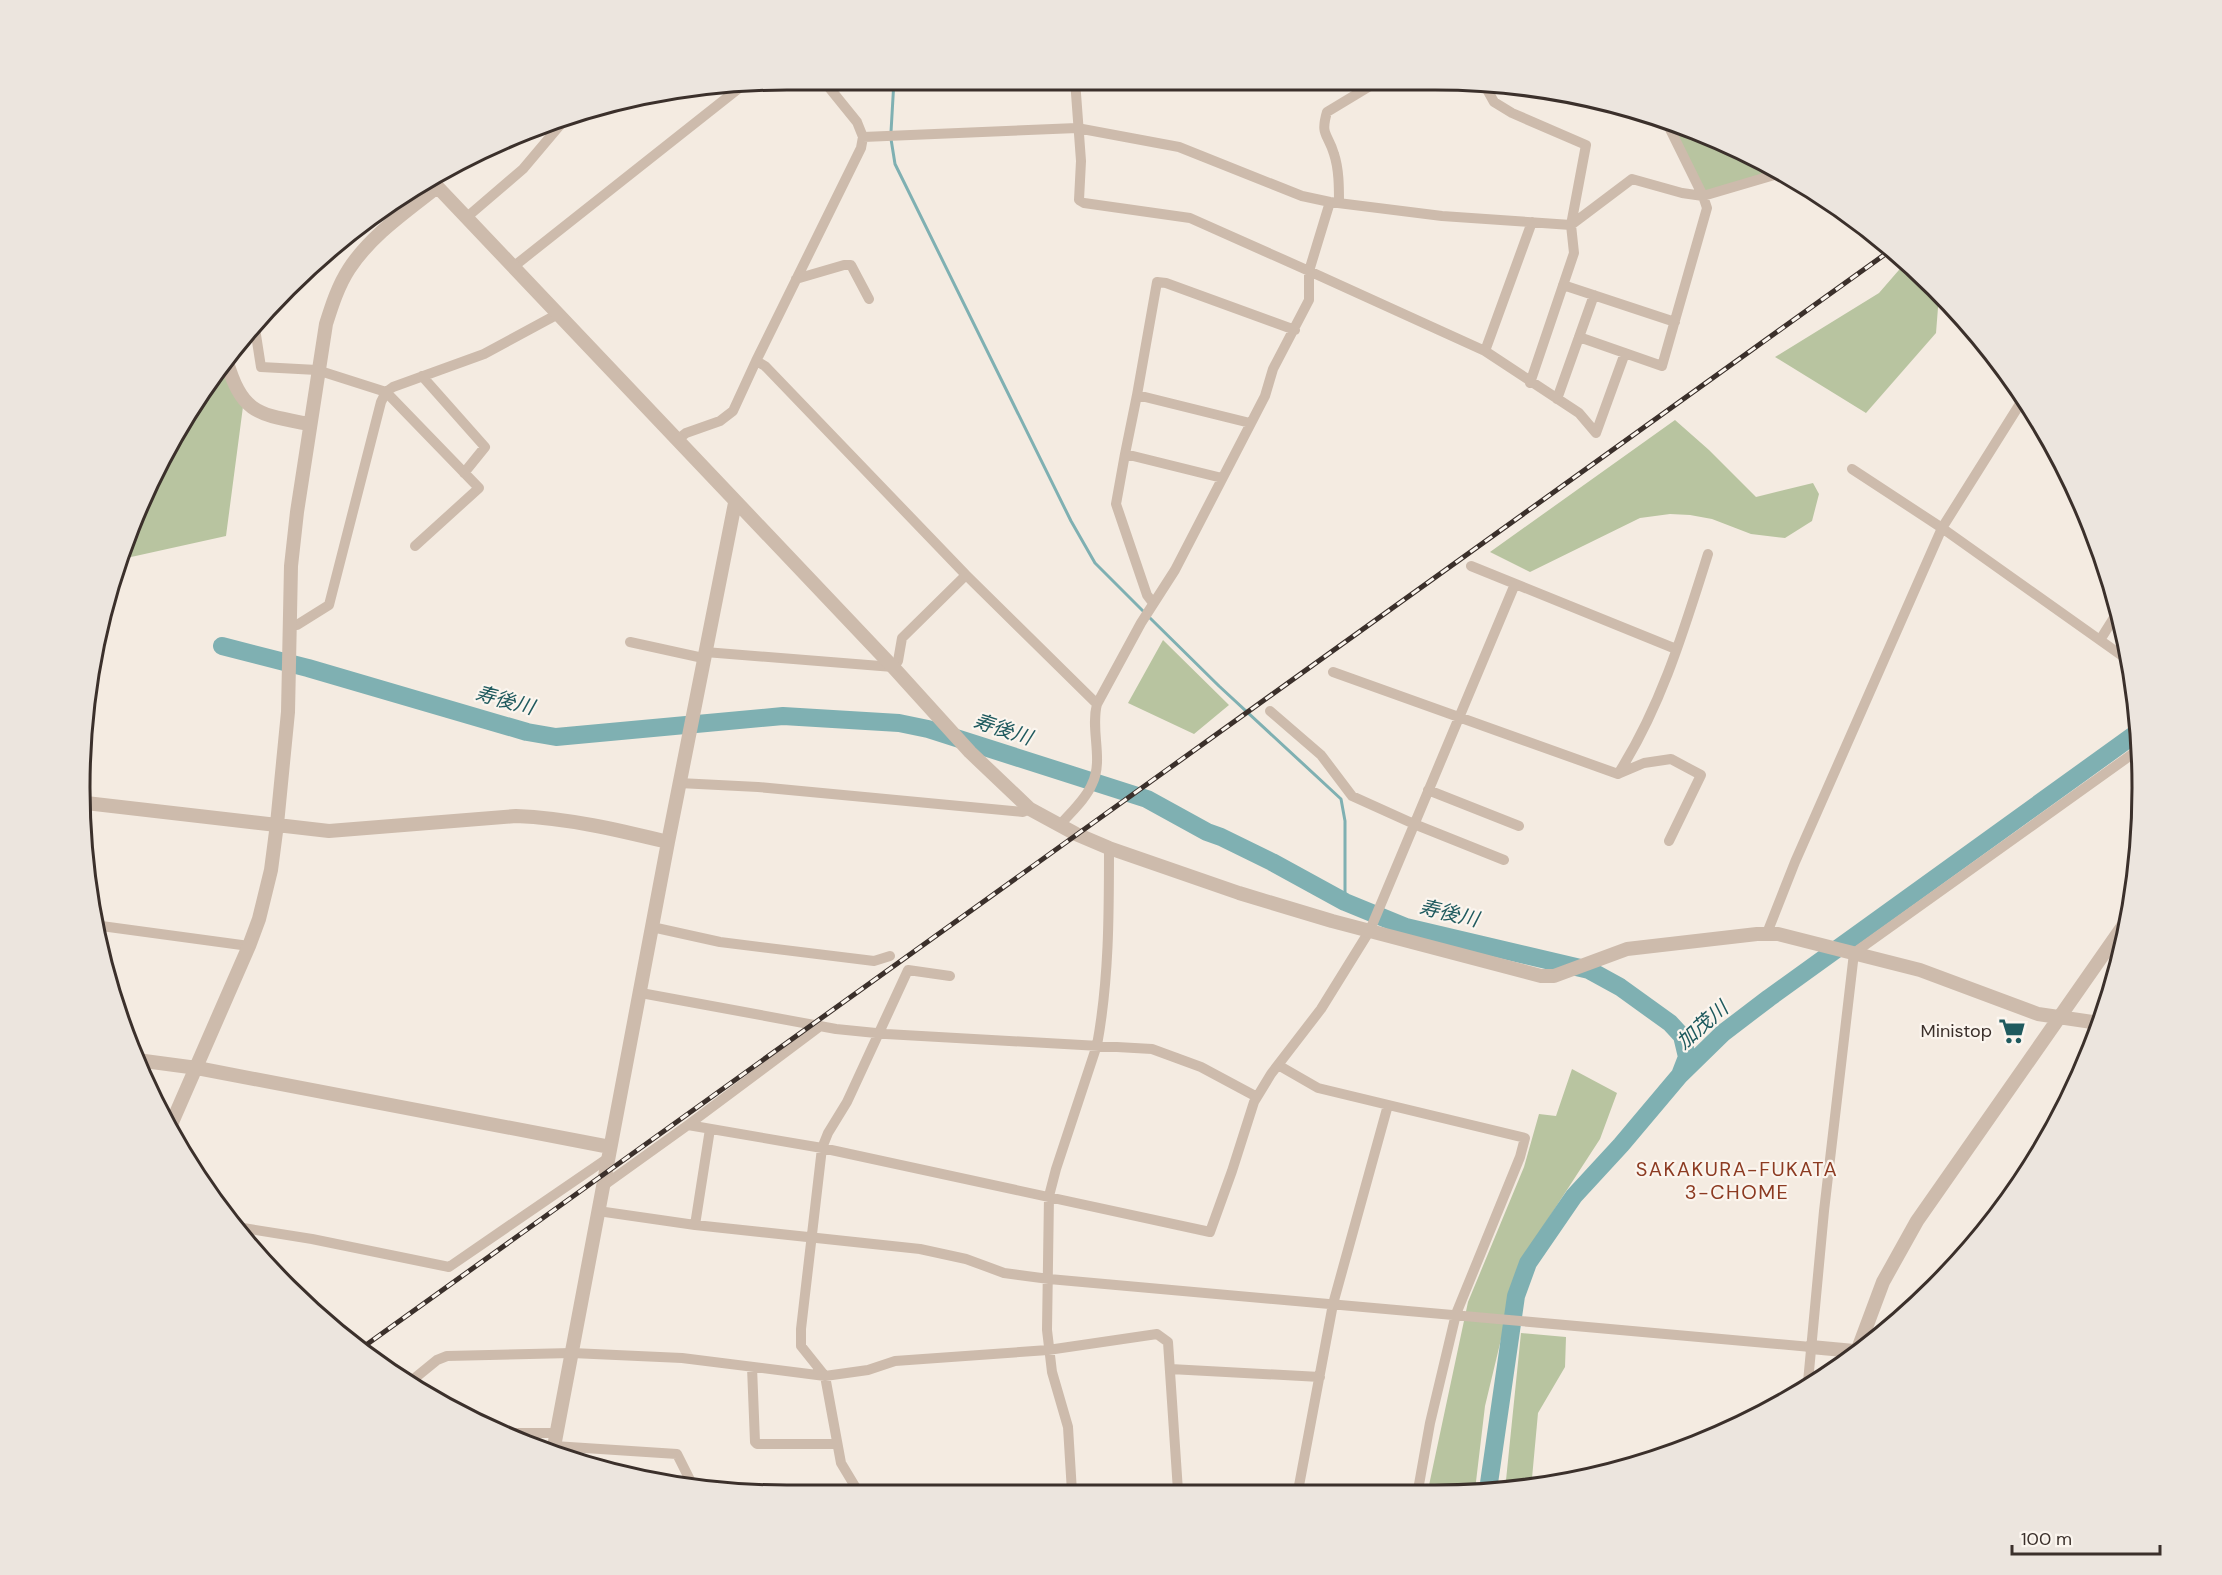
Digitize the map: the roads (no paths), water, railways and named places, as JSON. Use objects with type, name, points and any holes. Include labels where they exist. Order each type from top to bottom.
[{"type":"street","points":[[677,440],[686,434],[720,421],[733,411],[861,148],[863,137],[857,122],[831,90]]},
{"type":"street","points":[[1075,90],[1081,161],[1079,200],[1084,203],[1190,218],[1309,270],[1485,351],[1530,383],[1579,413],[1596,433],[1625,353]]},
{"type":"street","points":[[1060,825],[1094,781],[1094,715],[1097,705],[1143,619],[1175,570],[1265,396],[1273,369],[1309,300],[1309,270],[1339,190],[1335,155],[1323,127],[1327,112],[1363,90]]},
{"type":"street","points":[[513,267],[735,92]]},
{"type":"street","points":[[1488,92],[1494,102],[1512,113],[1586,145],[1571,225],[1574,253],[1530,383]]},
{"type":"street","points":[[863,137],[1077,128],[1179,147],[1302,196],[1442,216],[1571,225],[1632,179],[1682,193],[1703,196],[1770,176]]},
{"type":"street","points":[[467,217],[523,169],[556,130]]},
{"type":"street","points":[[1579,337],[1662,366],[1707,208],[1671,132]]},
{"type":"street","points":[[435,185],[893,667],[970,752],[1030,809],[1060,825],[1109,848],[1239,893],[1371,927],[1541,976],[1564,972],[1627,949],[1767,933],[1798,938],[1920,970],[2038,1014],[2091,1022]]},
{"type":"street","points":[[174,1118],[249,946],[259,919],[271,870],[290,663],[291,566],[309,424],[326,324],[334,299],[349,269],[365,249],[422,194]]},
{"type":"street","points":[[1485,351],[1532,222]]},
{"type":"street","points":[[796,279],[851,265],[869,299]]},
{"type":"street","points":[[1152,605],[1116,504],[1157,282],[1166,283],[1295,330]]},
{"type":"street","points":[[1563,285],[1675,322]]},
{"type":"street","points":[[1557,399],[1594,295]]},
{"type":"street","points":[[290,625],[297,625],[329,605],[381,402],[386,392],[393,387],[484,354],[558,314]]},
{"type":"street","points":[[256,336],[261,367],[317,370],[386,392],[479,488],[415,546]]},
{"type":"street","points":[[756,361],[765,366],[966,575],[1097,705]]},
{"type":"street","points":[[229,370],[233,384],[257,412],[309,424]]},
{"type":"street","points":[[422,376],[486,447],[464,472]]},
{"type":"street","points":[[1137,395],[1250,423]]},
{"type":"street","points":[[1767,933],[1795,862],[1942,528],[2018,407]]},
{"type":"street","points":[[1125,454],[1222,478]]},
{"type":"street","points":[[1852,468],[1942,528],[2119,654]]},
{"type":"street","points":[[689,1478],[677,1454],[555,1444],[668,842],[735,503]]},
{"type":"street","points":[[1618,774],[1635,748],[1664,686],[1707,554]]},
{"type":"street","points":[[1471,566],[1676,649]]},
{"type":"street","points":[[893,667],[898,661],[902,638],[966,575]]},
{"type":"street","points":[[688,1125],[822,1148],[1209,1232],[1257,1097],[1278,1065],[1321,1010],[1371,927],[1515,584]]},
{"type":"street","points":[[2100,640],[2112,622]]},
{"type":"street","points":[[630,642],[704,655],[893,667]]},
{"type":"street","points":[[1333,672],[1618,774],[1644,763],[1671,759],[1701,775],[1670,841]]},
{"type":"street","points":[[1270,711],[1321,755],[1352,796],[1504,860]]},
{"type":"street","points":[[1809,1376],[1850,952],[2131,755]]},
{"type":"street","points":[[680,783],[758,786],[1023,812],[1030,809]]},
{"type":"street","points":[[1428,790],[1519,826]]},
{"type":"street","points":[[90,803],[329,831],[516,816],[588,825],[668,842]]},
{"type":"street","points":[[1072,1485],[1068,1427],[1048,1350],[1049,1196],[1056,1168],[1097,1045],[1104,999],[1109,927],[1109,848]]},
{"type":"street","points":[[103,925],[249,946]]},
{"type":"street","points":[[652,927],[720,942],[770,949],[874,961],[890,956]]},
{"type":"street","points":[[1861,1339],[1883,1282],[1917,1221],[2116,937]]},
{"type":"street","points":[[854,1485],[841,1463],[825,1376],[801,1346],[822,1148],[828,1133],[847,1102],[908,970],[950,976]]},
{"type":"street","points":[[640,993],[819,1027],[880,1033],[1152,1049],[1201,1066],[1257,1097]]},
{"type":"street","points":[[603,1186],[819,1027]]},
{"type":"street","points":[[146,1061],[196,1068],[609,1153]]},
{"type":"street","points":[[1278,1065],[1318,1088],[1525,1138],[1520,1157],[1456,1314],[1430,1423],[1419,1485]]},
{"type":"street","points":[[1299,1485],[1333,1304],[1389,1105]]},
{"type":"street","points":[[695,1225],[710,1129]]},
{"type":"street","points":[[248,1229],[312,1239],[449,1267],[609,1153]]},
{"type":"street","points":[[598,1210],[695,1225],[920,1249],[966,1259],[1004,1273],[1049,1279],[1846,1350]]},
{"type":"street","points":[[416,1377],[437,1360],[447,1356],[572,1353],[682,1358],[825,1376],[868,1370],[895,1361],[1048,1350],[1157,1334],[1168,1342],[1178,1485]]},
{"type":"street","points":[[752,1367],[754,1442],[758,1444],[837,1444]]},
{"type":"street","points":[[1170,1369],[1320,1377]]},
{"type":"waterway","points":[[891,132],[893,90]]},
{"type":"waterway","points":[[891,139],[895,164],[1071,521],[1095,563],[1145,613]]},
{"type":"waterway","points":[[1149,617],[1219,686],[1341,799],[1345,821],[1345,902]]},
{"type":"waterway","name":"寿後川","points":[[222,646],[308,668],[527,732],[556,737],[783,716],[899,723],[928,729],[1147,799],[1345,902],[1406,927],[1589,970],[1620,987],[1670,1023],[1682,1036],[1687,1057],[1680,1075]]},
{"type":"waterway","name":"加茂川","points":[[1489,1483],[1516,1296],[1528,1263],[1574,1196],[1680,1075],[1723,1033],[2131,737]]},
{"type":"railway","points":[[367,1344],[1884,255]]},
{"type":"place","name":"Ministop","points":[[2012,1031]]},
{"type":"district","name":"SAKAKURA-FUKATA 3-CHOME","points":[[1737,1180]]}]
